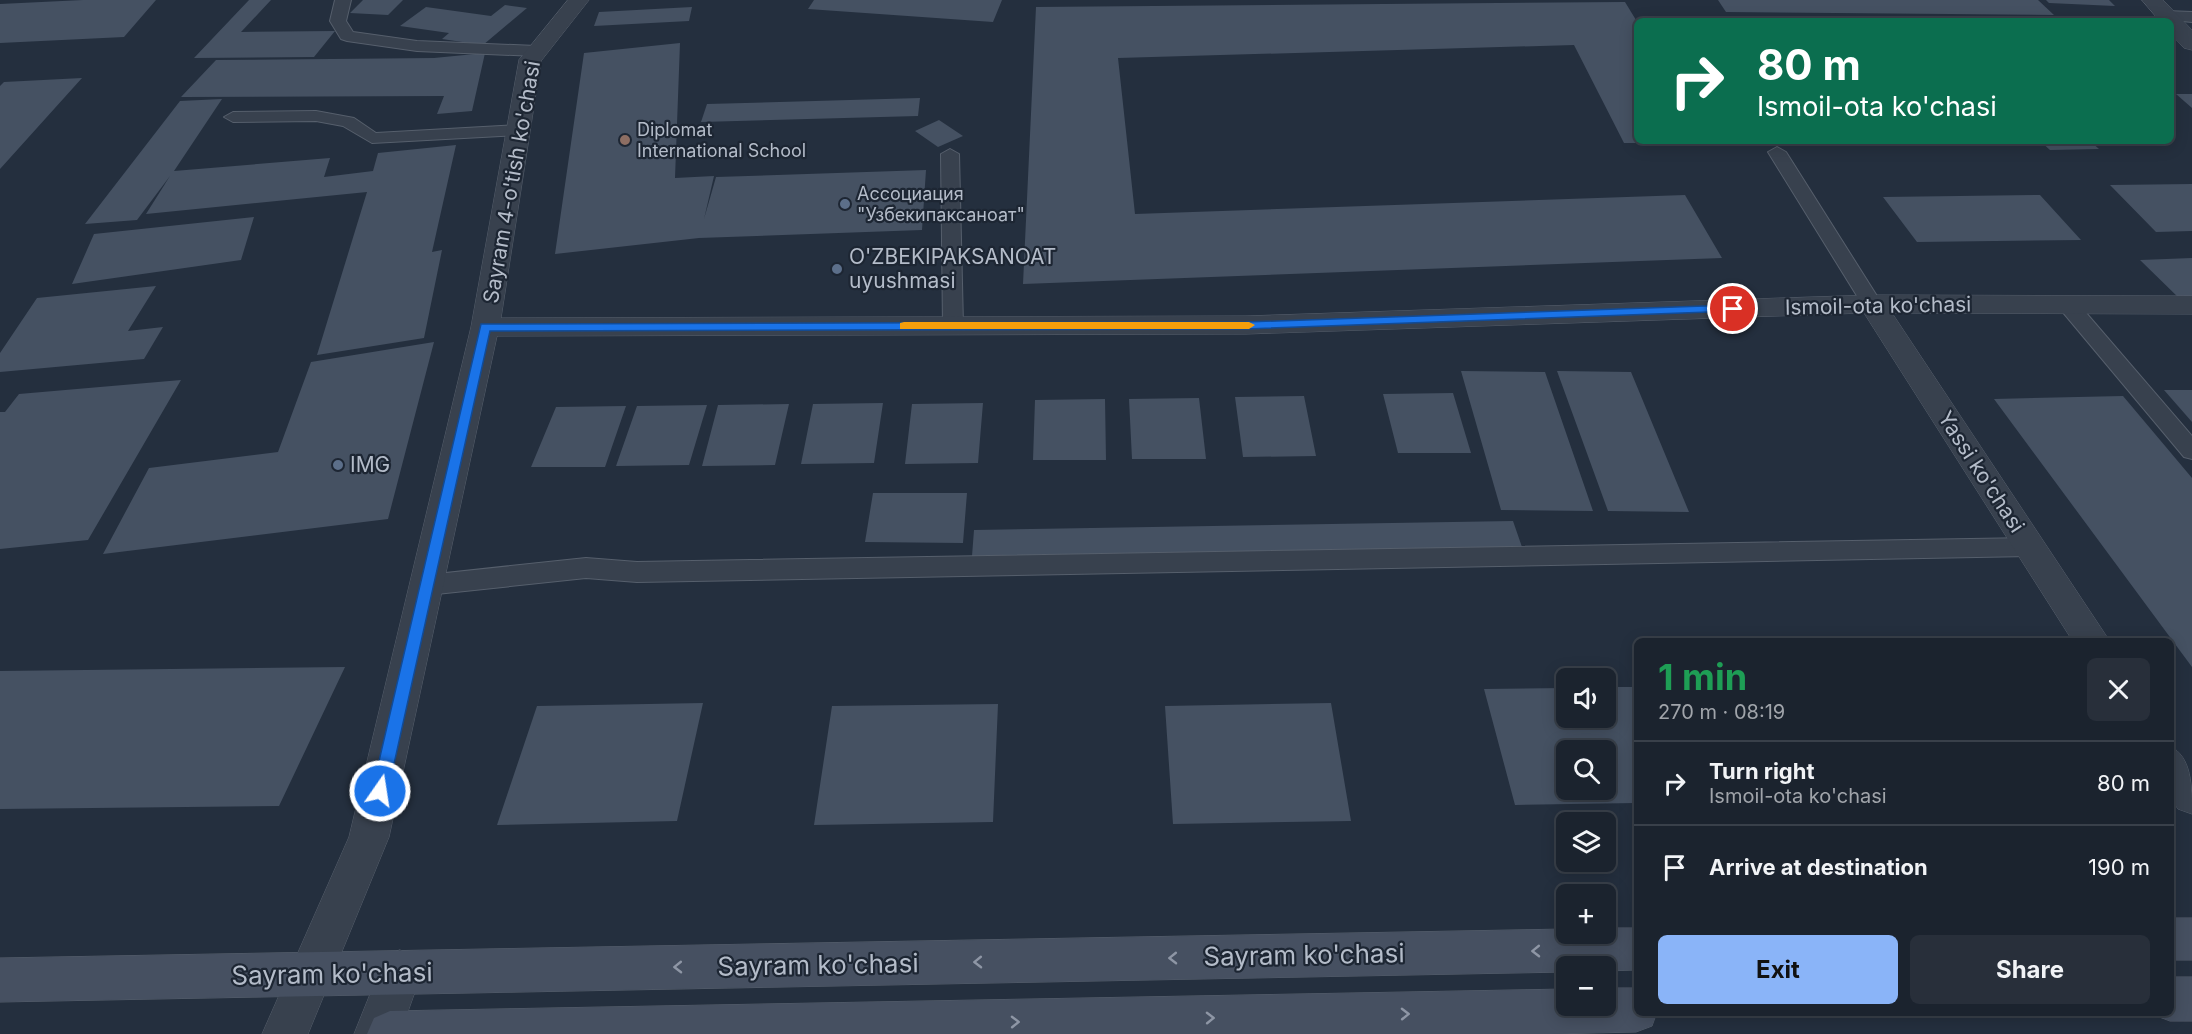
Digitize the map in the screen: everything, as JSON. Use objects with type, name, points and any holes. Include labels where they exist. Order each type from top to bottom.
[{"type":"street","name":"Sayram 4-o'tish ko'chasi","points":[[285,1034],[369,837],[485,327],[530,60],[579,0]]},
{"type":"street","points":[[2174,24],[2192,43]]},
{"type":"street","name":"Ismoil-ota ko'chasi","points":[[485,327],[1246,326],[1872,304],[2192,306]]},
{"type":"street","name":"Yassi ko'chasi","points":[[1872,304],[2090,638]]},
{"type":"street","points":[[2174,769],[2192,796]]},
{"type":"street","points":[[2174,939],[2192,939]]},
{"type":"street","name":"Sayram ko'chasi","points":[[0,980],[1634,949]]},
{"type":"street","points":[[377,1034],[400,972]]},
{"type":"street","points":[[2174,999],[2192,999]]},
{"type":"street","points":[[390,1034],[1634,1010]]},
{"type":"lane","points":[[343,0],[338,21],[347,36],[383,44],[432,48],[536,51]]},
{"type":"lane","points":[[2159,8],[2192,17]]},
{"type":"lane","points":[[233,117],[316,116],[348,122],[372,138],[519,130]]},
{"type":"lane","points":[[1777,152],[1872,304]]},
{"type":"lane","points":[[950,154],[953,326]]},
{"type":"lane","points":[[2068,305],[2192,451]]},
{"type":"lane","points":[[427,585],[586,568],[649,572],[2030,547]]},
{"type":"building","points":[[83,0],[156,0],[124,37],[0,43],[0,4]]},
{"type":"building","points":[[249,0],[271,0],[241,32],[335,31],[314,57],[194,58]]},
{"type":"building","points":[[363,0],[403,0],[388,15],[350,13]]},
{"type":"building","points":[[814,0],[1002,0],[993,22],[808,9]]},
{"type":"building","points":[[1718,0],[2038,0],[2054,15],[1726,12]]},
{"type":"building","points":[[2046,0],[2109,0],[2115,6],[2049,3]]},
{"type":"building","points":[[1625,2],[1635,18],[1634,143],[1624,143],[1574,45],[1118,58],[1135,214],[1685,195],[1722,258],[1023,284],[1036,7]]},
{"type":"building","points":[[505,5],[527,8],[483,45],[442,39],[449,33],[400,26],[426,7],[491,16]]},
{"type":"building","points":[[692,7],[689,21],[594,26],[599,12]]},
{"type":"building","points":[[1923,17],[1961,18],[1924,18]]},
{"type":"building","points":[[680,43],[675,178],[714,176],[704,219],[716,177],[926,170],[922,230],[699,238],[555,254],[584,53]]},
{"type":"building","points":[[485,53],[472,111],[437,114],[444,96],[181,97],[216,60],[434,58]]},
{"type":"building","points":[[82,78],[0,169],[0,86],[4,82]]},
{"type":"building","points":[[2176,94],[2192,94],[2192,108]]},
{"type":"building","points":[[920,98],[918,116],[701,122],[707,104]]},
{"type":"building","points":[[222,99],[174,171],[330,158],[324,177],[373,171],[378,153],[456,145],[432,252],[442,250],[424,338],[317,355],[367,192],[146,214],[170,176],[137,220],[85,224],[180,101]]},
{"type":"building","points":[[939,120],[963,136],[938,147],[915,131]]},
{"type":"building","points":[[2043,144],[2093,144],[2099,149],[2050,150]]},
{"type":"building","points":[[2192,184],[2192,231],[2156,232],[2110,185]]},
{"type":"building","points":[[2040,195],[2081,240],[1917,242],[1883,197]]},
{"type":"building","points":[[254,217],[241,260],[72,284],[94,234]]},
{"type":"building","points":[[2192,258],[2192,300],[2182,301],[2140,260]]},
{"type":"building","points":[[156,286],[128,331],[163,327],[144,359],[0,372],[0,353],[37,298]]},
{"type":"building","points":[[434,342],[388,519],[103,554],[149,468],[278,452],[311,362]]},
{"type":"building","points":[[1461,371],[1545,372],[1593,511],[1501,510]]},
{"type":"building","points":[[1557,371],[1631,372],[1689,512],[1608,511]]},
{"type":"building","points":[[181,380],[88,540],[0,549],[0,412],[5,412],[19,394]]},
{"type":"building","points":[[2164,390],[2192,390],[2192,422]]},
{"type":"building","points":[[1453,393],[1471,453],[1398,453],[1383,394]]},
{"type":"building","points":[[1304,396],[1316,456],[1243,457],[1235,397]]},
{"type":"building","points":[[2123,396],[2192,478],[2192,667],[2174,643],[2174,638],[2171,638],[1994,399]]},
{"type":"building","points":[[1199,398],[1206,459],[1132,459],[1129,399]]},
{"type":"building","points":[[1105,399],[1106,460],[1033,460],[1035,400]]},
{"type":"building","points":[[883,403],[874,463],[801,464],[813,404]]},
{"type":"building","points":[[983,403],[978,463],[905,464],[912,404]]},
{"type":"building","points":[[789,404],[775,465],[702,466],[718,405]]},
{"type":"building","points":[[707,405],[689,465],[616,466],[637,406]]},
{"type":"building","points":[[626,406],[605,467],[531,467],[556,407]]},
{"type":"building","points":[[873,493],[967,493],[963,543],[865,542]]},
{"type":"building","points":[[1513,521],[1522,547],[972,556],[974,530]]},
{"type":"building","points":[[345,667],[279,806],[0,809],[0,671]]},
{"type":"building","points":[[1616,687],[1634,687],[1634,803],[1515,805],[1484,689],[1556,688],[1556,728],[1616,728]]},
{"type":"building","points":[[703,703],[677,821],[497,825],[537,706]]},
{"type":"building","points":[[1331,703],[1351,821],[1173,824],[1165,706]]},
{"type":"building","points":[[998,704],[993,822],[814,825],[832,706]]},
{"type":"slow traffic","points":[[904,326],[1249,325]]},
{"type":"place","name":"Diplomat International School","points":[[625,140]]},
{"type":"place","name":"Ассоциация \"Узбекипаксаноат\"","points":[[845,204]]},
{"type":"place","name":"O'ZBEKIPAKSANOAT uyushmasi","points":[[837,269]]},
{"type":"place","name":"IMG","points":[[338,465]]},
{"type":"route","points":[[380,791],[485,327],[1246,326],[1733,309]]}]
